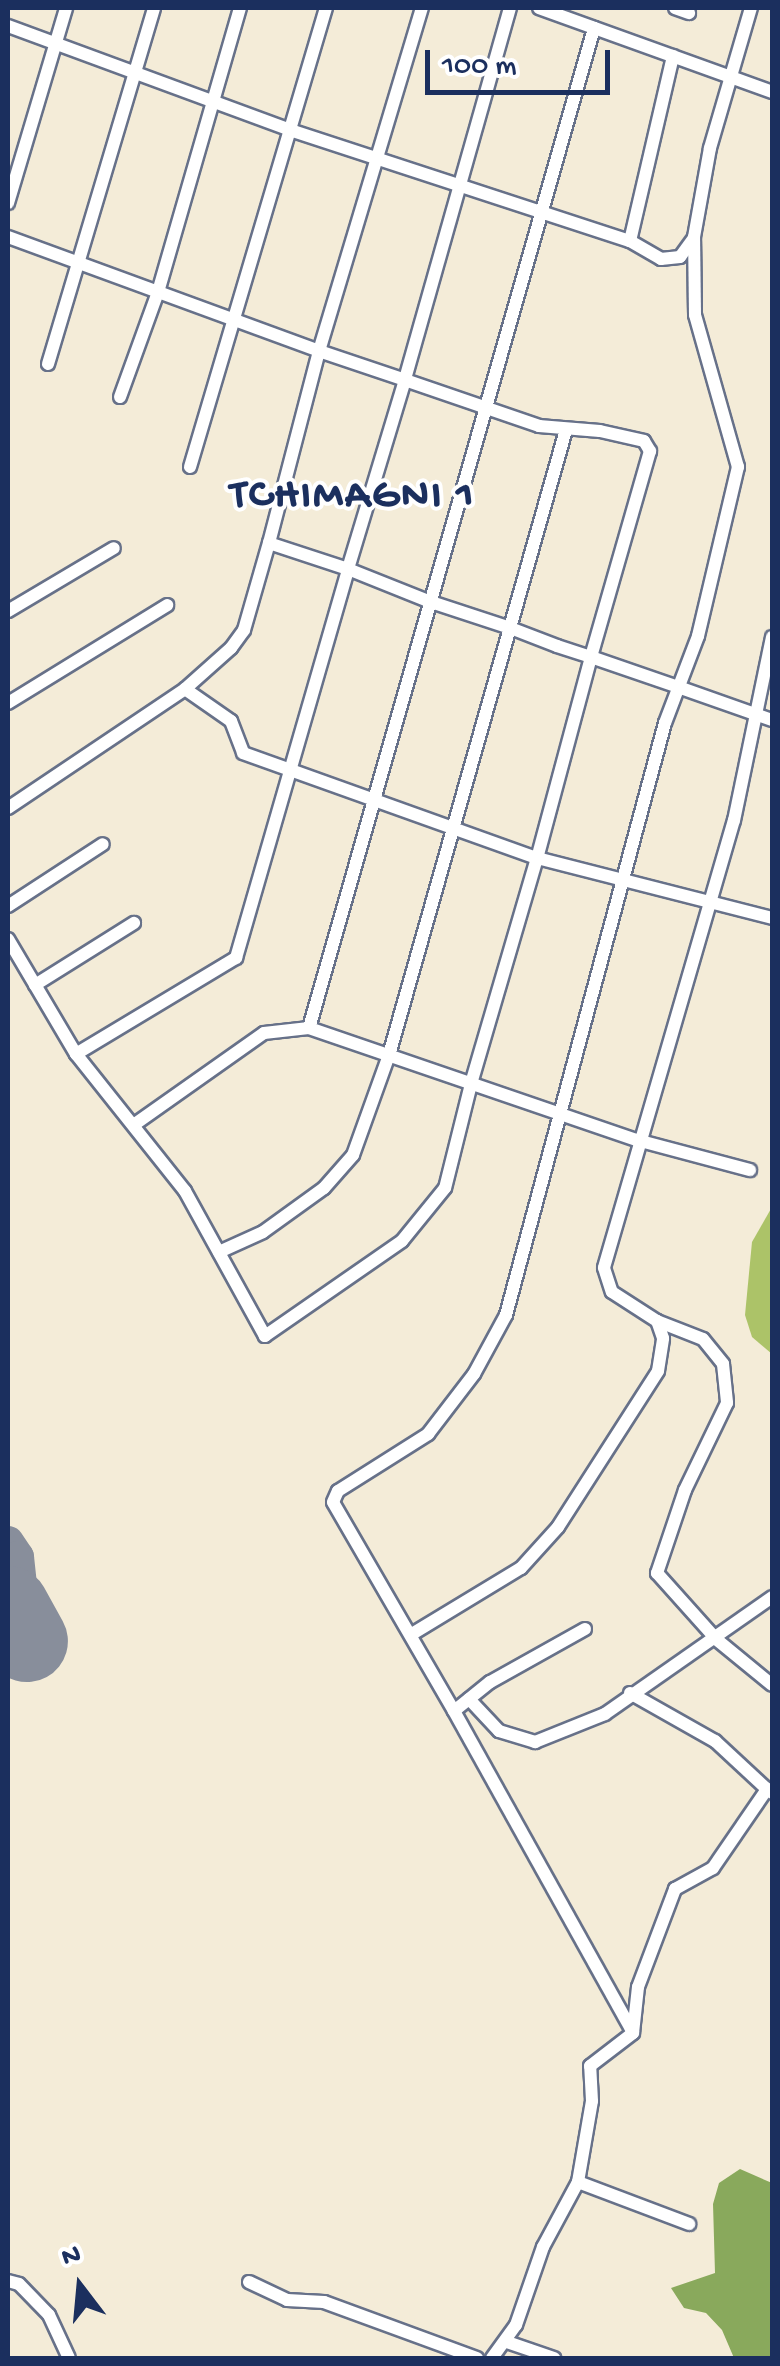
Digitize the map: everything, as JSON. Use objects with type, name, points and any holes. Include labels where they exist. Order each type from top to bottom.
[{"type":"street","points":[[8,203],[66,8]]},
{"type":"street","points":[[48,364],[154,8]]},
{"type":"street","points":[[120,396],[158,292],[240,8]]},
{"type":"street","points":[[190,466],[237,321],[326,8]]},
{"type":"street","points":[[8,808],[185,689],[244,630],[319,351],[422,8]]},
{"type":"street","points":[[76,1054],[236,958],[510,8]]},
{"type":"street","points":[[539,8],[772,92]]},
{"type":"street","points":[[634,2033],[334,1496],[428,1434],[490,1346],[506,1315],[558,1110],[625,883],[665,723],[681,688],[738,467],[695,314],[694,237],[710,148],[751,8]]},
{"type":"street","points":[[8,26],[293,131],[540,216],[630,241],[672,262],[694,237]]},
{"type":"street","points":[[309,1028],[594,28]]},
{"type":"street","points":[[630,241],[673,56]]},
{"type":"street","points":[[8,237],[486,408],[566,430],[650,445],[444,1188],[426,1218],[350,1281],[265,1336],[185,1191],[76,1054],[8,938]]},
{"type":"street","points":[[220,1252],[262,1232],[340,1173],[354,1155],[389,1054],[513,629],[566,430]]},
{"type":"street","points":[[269,543],[766,718]]},
{"type":"street","points":[[8,610],[114,548]]},
{"type":"street","points":[[8,703],[166,605]]},
{"type":"street","points":[[772,637],[766,718],[637,1140],[604,1268],[612,1292],[658,1321],[714,1346],[727,1385],[727,1403],[657,1564],[661,1581],[716,1639],[772,1685]]},
{"type":"street","points":[[185,689],[231,721],[243,753],[537,858],[772,918]]},
{"type":"street","points":[[8,906],[102,844]]},
{"type":"street","points":[[35,985],[134,924]]},
{"type":"street","points":[[134,1124],[264,1033],[309,1028],[472,1080],[637,1140],[750,1170]]},
{"type":"street","points":[[412,1634],[521,1568],[558,1527],[658,1372],[663,1338],[658,1321]]},
{"type":"street","points":[[469,1699],[499,1731],[535,1742],[605,1714],[772,1597]]},
{"type":"street","points":[[454,1711],[585,1629]]},
{"type":"street","points":[[492,2358],[508,2342],[543,2247],[578,2182],[592,2101],[590,2066],[634,2033],[638,1987],[675,1889],[713,1868],[770,1792],[715,1741],[630,1693]]},
{"type":"street","points":[[578,2182],[690,2224]]},
{"type":"street","points":[[8,2281],[19,2284],[48,2316],[70,2358]]},
{"type":"street","points":[[249,2282],[287,2300],[324,2302],[478,2358]]},
{"type":"street","points":[[508,2342],[554,2358]]},
{"type":"green space","points":[[772,1207],[772,1354],[752,1337],[745,1315],[752,1242]]},
{"type":"green space","points":[[740,2169],[772,2183],[772,2358],[734,2358],[722,2330],[706,2313],[684,2308],[671,2288],[715,2273],[713,2204],[719,2183]]},
{"type":"taxiway","points":[[8,1542],[18,1557],[27,1641],[8,1648]]},
{"type":"runway","points":[[8,1607],[27,1641]]},
{"type":"district","name":"TCHIMAGNI 1","points":[[353,498]]}]
